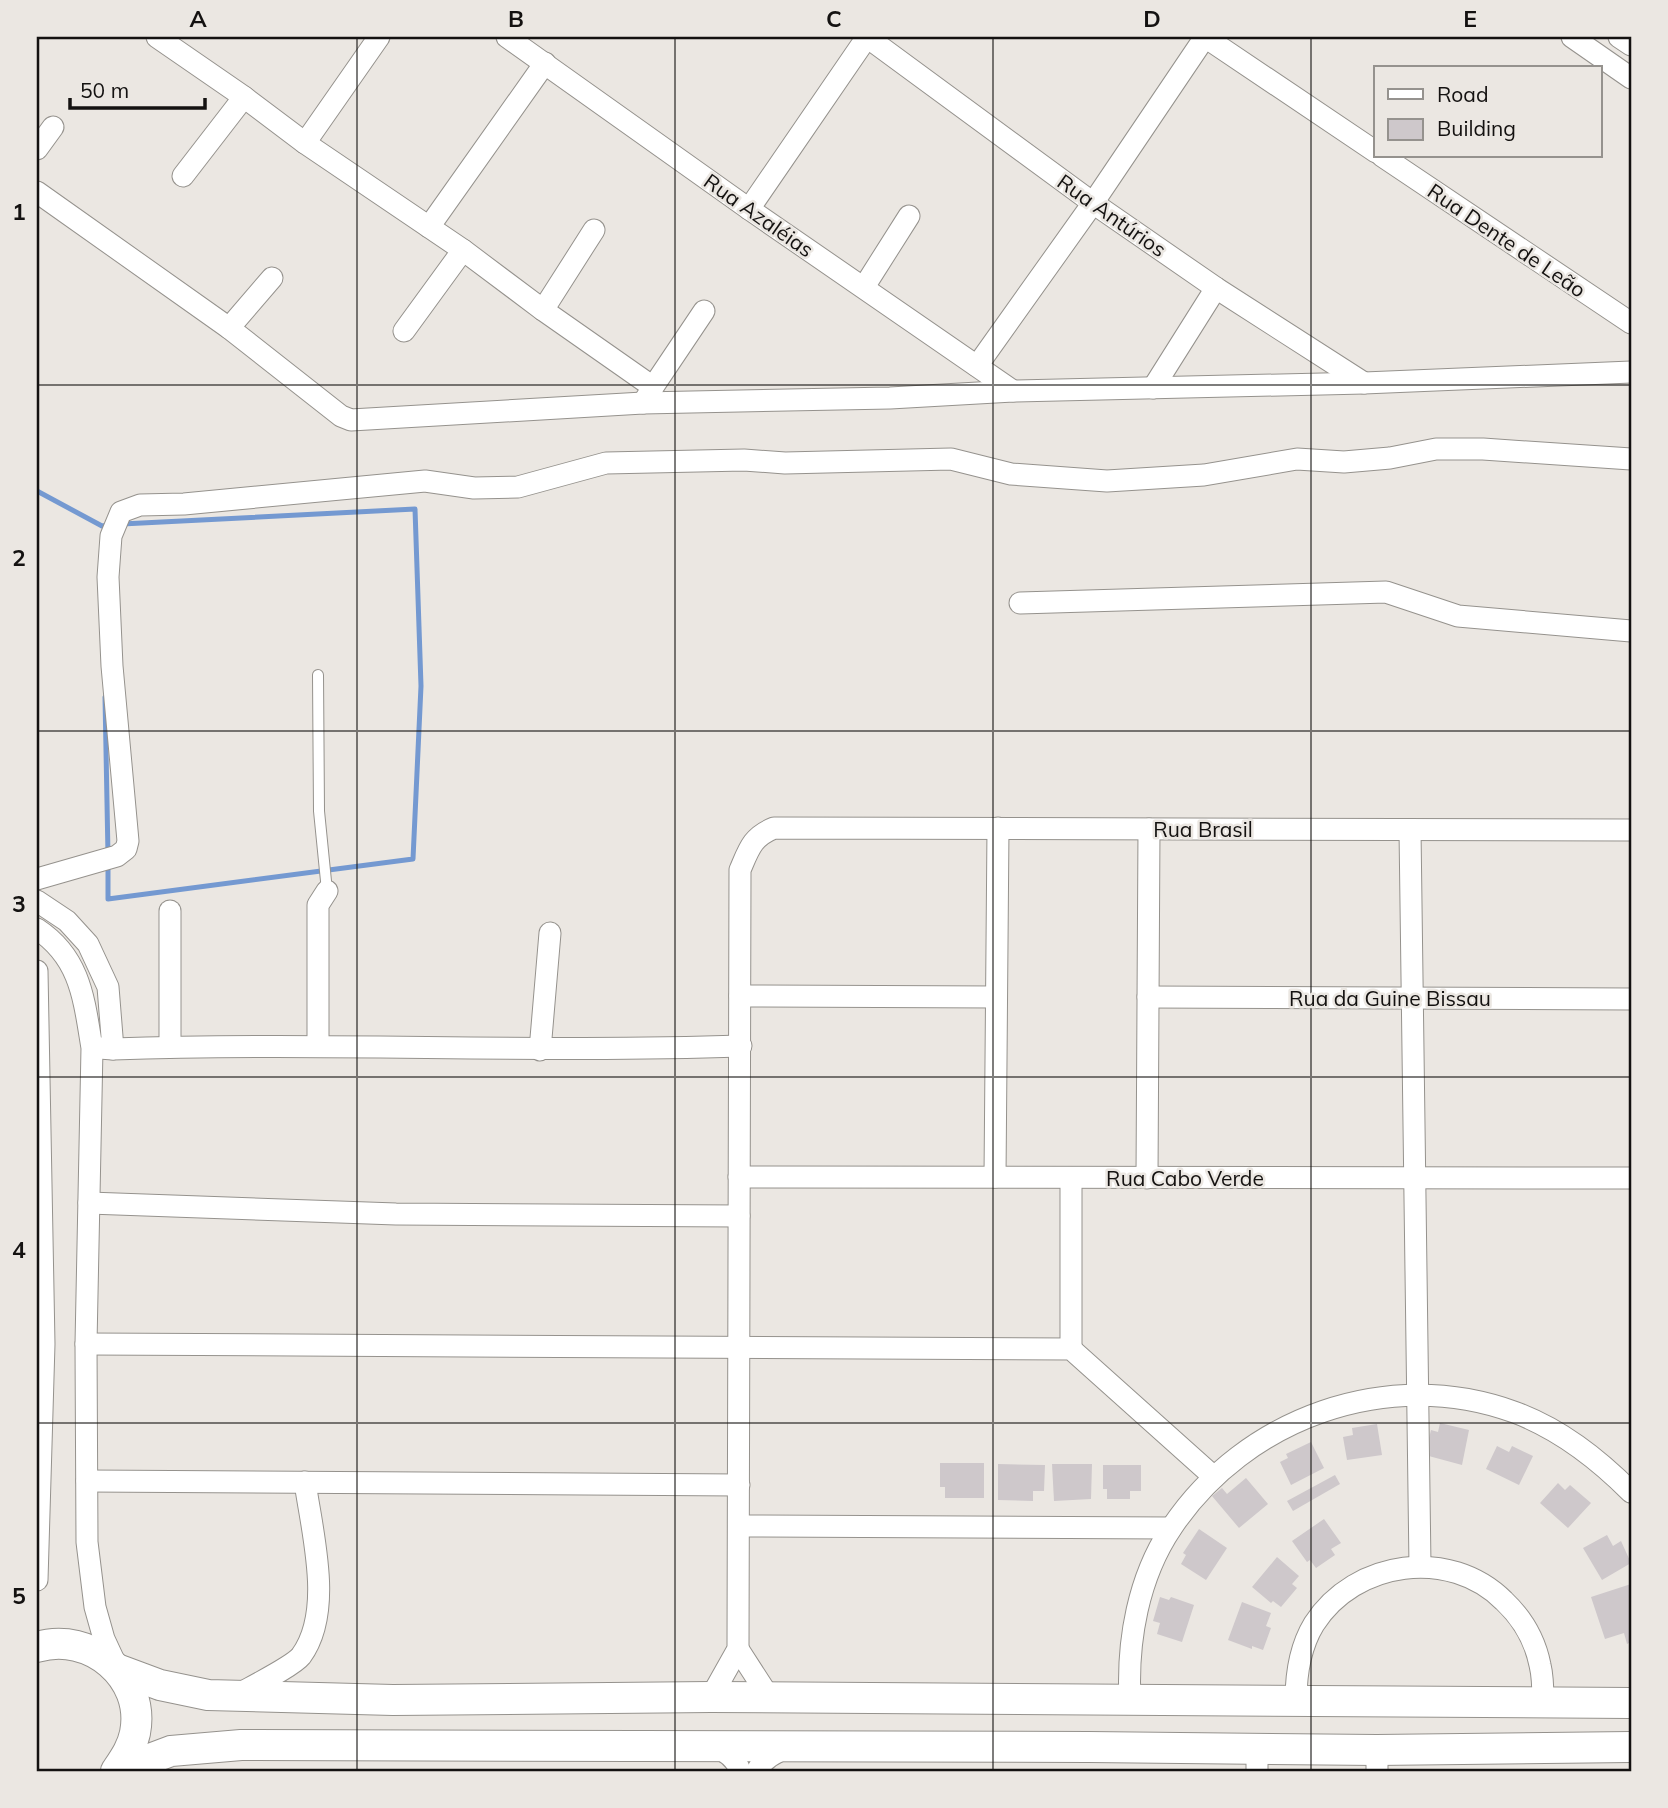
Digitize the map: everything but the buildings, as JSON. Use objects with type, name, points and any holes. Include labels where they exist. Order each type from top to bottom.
[{"type":"street","points":[[157,37],[305,143],[463,250],[543,310],[648,395]]},
{"type":"street","points":[[305,143],[379,37]]},
{"type":"street","name":"Rua Azaléias","points":[[507,37],[749,209],[1013,391]]},
{"type":"street","points":[[749,209],[867,37]]},
{"type":"street","name":"Rua Antúrios","points":[[867,37],[1216,288],[1364,383]]},
{"type":"street","points":[[977,366],[1205,37],[1374,151]]},
{"type":"street","points":[[1572,37],[1631,78]]},
{"type":"street","points":[[1619,37],[1631,45]]},
{"type":"street","points":[[429,227],[545,63]]},
{"type":"street","points":[[183,176],[244,97]]},
{"type":"street","points":[[37,149],[53,127]]},
{"type":"street","name":"Rua Dente de Leão","points":[[1385,158],[1631,323]]},
{"type":"street","points":[[37,192],[229,328],[341,416],[351,420],[648,395],[890,397],[1631,372]]},
{"type":"street","points":[[863,287],[909,216]]},
{"type":"street","points":[[543,310],[594,230]]},
{"type":"street","points":[[404,331],[463,250]]},
{"type":"street","points":[[229,328],[272,278]]},
{"type":"street","points":[[1153,388],[1216,288]]},
{"type":"street","points":[[648,395],[704,311]]},
{"type":"street","points":[[37,879],[117,856],[126,849],[128,841],[111,666],[108,577],[111,537],[121,512],[139,505],[184,504],[425,481],[474,488],[518,487],[606,463],[951,459],[1012,474],[1107,481],[1205,475],[1297,459],[1344,462],[1390,458],[1436,449],[1483,449],[1631,459]]},
{"type":"street","points":[[1020,603],[1386,592],[1458,616],[1631,631]]},
{"type":"street","name":"Rua Brasil","points":[[740,996],[740,870],[759,834],[774,828],[1631,830]]},
{"type":"street","points":[[995,1177],[998,828]]},
{"type":"street","points":[[1147,1178],[1149,829]]},
{"type":"street","points":[[1410,830],[1420,1566]]},
{"type":"street","points":[[317,1046],[317,905],[326,886]]},
{"type":"street","points":[[37,901],[67,921],[88,944],[108,987],[89,1203],[86,1344],[87,1542],[95,1607],[104,1639],[117,1669],[130,1688],[136,1710],[135,1733],[128,1754],[117,1771]]},
{"type":"street","points":[[170,911],[170,1047]]},
{"type":"street","points":[[37,929],[66,956],[80,983],[102,1048]]},
{"type":"street","points":[[540,1050],[550,933]]},
{"type":"street","points":[[37,1580],[40,1344],[37,980],[56,970],[70,972],[80,983]]},
{"type":"street","points":[[712,1697],[738,1649],[740,996],[996,997]]},
{"type":"street","name":"Rua da Guine Bissau","points":[[1148,997],[1631,999]]},
{"type":"street","points":[[102,1048],[317,1046],[540,1050],[741,1046]]},
{"type":"street","name":"Rua Cabo Verde","points":[[740,1177],[1631,1178]]},
{"type":"street","points":[[1071,1178],[1071,1349]]},
{"type":"street","points":[[89,1203],[397,1214],[739,1216]]},
{"type":"street","points":[[86,1344],[1071,1349],[1214,1477]]},
{"type":"street","points":[[1130,1700],[1128,1668],[1135,1620],[1149,1574],[1171,1528],[1200,1491],[1235,1458],[1276,1430],[1321,1410],[1368,1398],[1418,1394],[1466,1399],[1513,1412],[1558,1432],[1629,1486]]},
{"type":"street","points":[[87,1481],[739,1485]]},
{"type":"street","points":[[236,1696],[300,1658],[311,1636],[320,1592],[305,1482]]},
{"type":"street","points":[[739,1526],[1171,1528]]},
{"type":"street","points":[[1296,1700],[1298,1663],[1304,1643],[1326,1608],[1359,1581],[1399,1568],[1420,1566],[1462,1574],[1481,1583],[1513,1609],[1526,1626],[1535,1645],[1540,1664],[1543,1702]]},
{"type":"street","points":[[37,1647],[61,1643],[82,1646],[101,1655],[117,1669],[160,1685],[181,1691],[236,1696],[393,1700],[769,1697],[1631,1703]]},
{"type":"street","points":[[738,1649],[769,1697]]},
{"type":"street","points":[[117,1771],[171,1752],[241,1745],[797,1746],[1257,1760],[1377,1761],[1631,1747]]},
{"type":"street","points":[[712,1746],[727,1752],[738,1764],[740,1771]]},
{"type":"street","points":[[757,1771],[760,1764],[776,1752],[797,1746]]},
{"type":"lane","points":[[318,675],[319,811],[326,886]]},
{"type":"waterway","points":[[37,491],[102,526],[109,525]]},
{"type":"waterway","points":[[108,865],[108,899],[413,859],[421,686],[415,509],[122,524]]},
{"type":"waterway","points":[[105,697],[108,855]]}]
